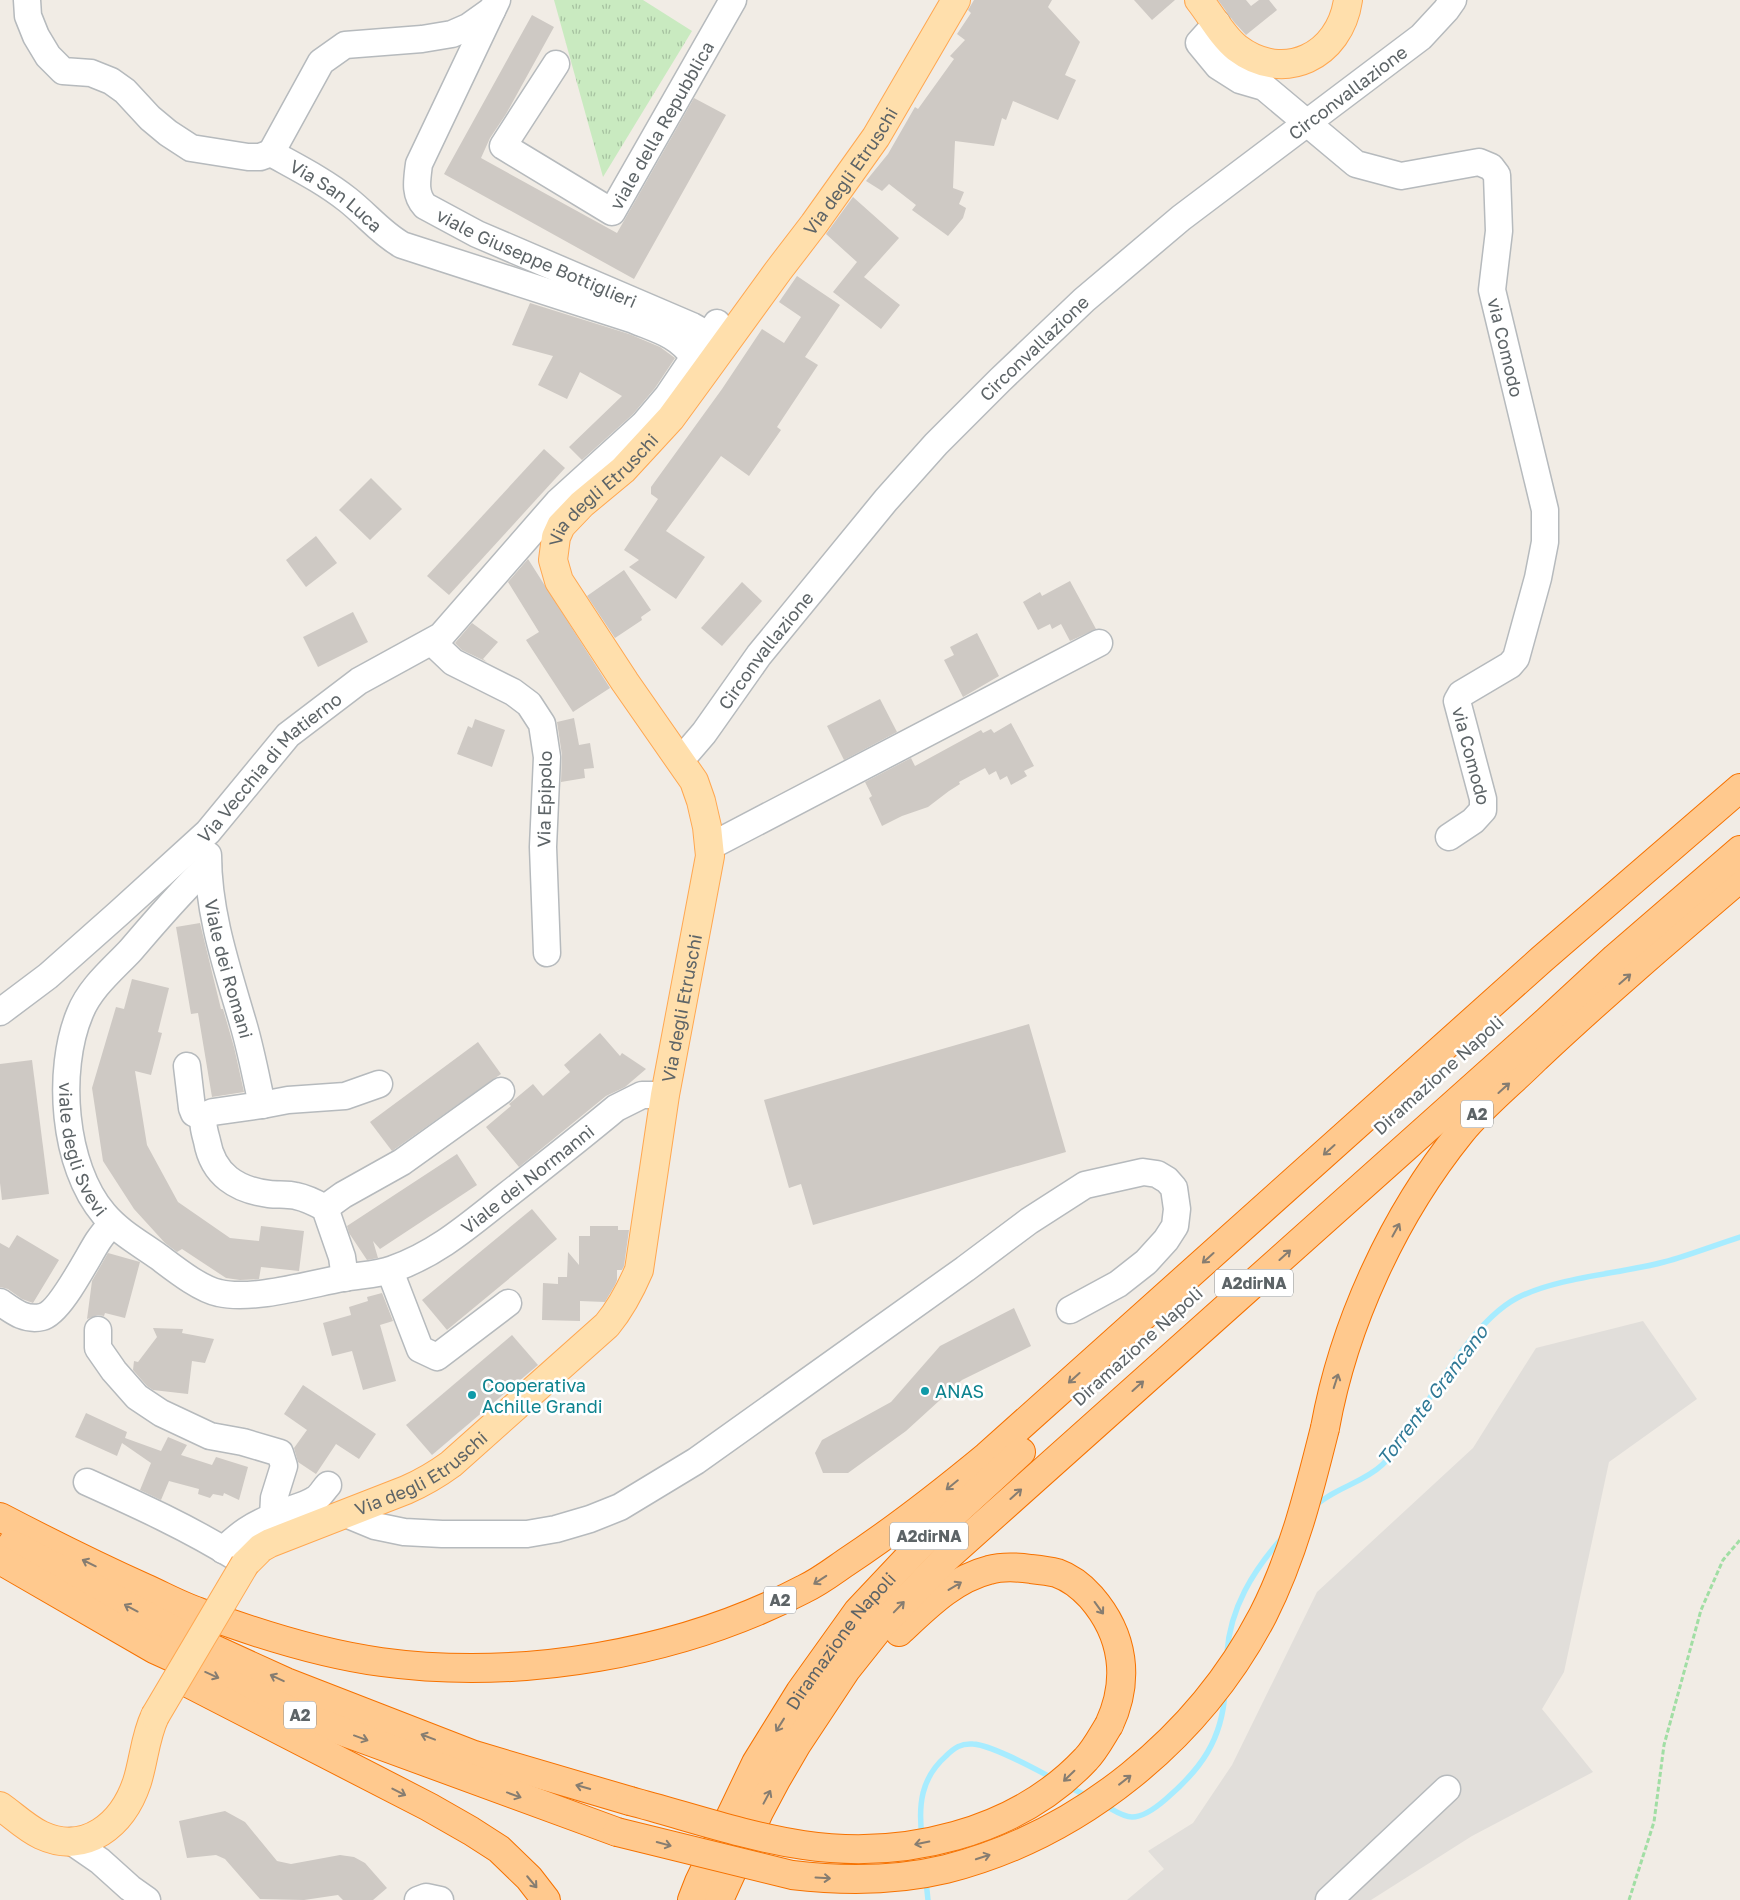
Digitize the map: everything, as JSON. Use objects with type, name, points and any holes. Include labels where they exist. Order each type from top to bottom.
[{"type":"highway","name":"A2","points":[[0,1518],[93,1565],[198,1612],[299,1644],[380,1662],[466,1668],[540,1664],[595,1657],[649,1647],[734,1621],[806,1588],[856,1556],[920,1511],[987,1456],[1534,966],[1740,788]]},
{"type":"highway","name":"Diramazione Napoli","points":[[692,1900],[756,1763],[800,1692],[858,1611],[924,1541],[1553,970],[1740,806]]},
{"type":"highway","name":"Diramazione Napoli","points":[[719,1900],[759,1812],[797,1744],[846,1670],[882,1626],[945,1559],[1548,1021],[1615,958],[1740,850]]},
{"type":"highway","name":"A2","points":[[0,1560],[154,1649],[306,1718],[617,1832],[792,1875],[818,1878],[857,1879],[906,1876],[945,1869],[1004,1850],[1069,1818],[1104,1796],[1168,1742],[1198,1710],[1242,1650],[1262,1616],[1289,1556],[1307,1499],[1331,1397],[1367,1290],[1395,1232],[1446,1151],[1462,1130],[1493,1098],[1558,1038],[1740,878]]},
{"type":"highway","points":[[0,1537],[183,1635],[286,1682],[474,1755],[630,1801],[802,1845],[856,1850],[915,1844],[941,1839],[974,1829],[1029,1806],[1063,1782],[1088,1758],[1109,1725],[1118,1706],[1122,1682],[1121,1658],[1106,1617],[1083,1589],[1058,1574],[1042,1570],[1007,1567],[989,1570],[969,1578],[936,1597],[893,1637],[857,1680],[797,1744]]},
{"type":"highway","points":[[0,1580],[117,1648],[420,1803],[470,1831],[499,1849],[529,1878],[546,1900]]},
{"type":"main road","name":"Via degli Etruschi","points":[[0,1806],[38,1834],[51,1839],[82,1840],[107,1829],[122,1813],[136,1783],[146,1740],[155,1716],[234,1557],[253,1555],[267,1545],[425,1482],[451,1464],[607,1325],[619,1310],[630,1291],[639,1270],[665,1095],[709,851],[707,827],[694,781],[625,682],[559,581],[547,531],[561,526],[582,504],[623,470],[671,418],[876,137],[956,0]]},
{"type":"main road","points":[[1200,0],[1231,42],[1262,62],[1278,64],[1292,63],[1313,56],[1329,44],[1341,27],[1348,0]]},
{"type":"street","name":"Via San Luca","points":[[27,0],[28,16],[36,36],[48,56],[63,71],[91,73],[111,81],[125,91],[150,118],[190,148],[248,158],[260,157],[271,153],[324,181],[350,201],[387,237],[402,245],[634,320],[680,341],[693,356]]},
{"type":"street","name":"Circonvallazione","points":[[680,762],[704,733],[760,655],[886,500],[936,444],[1000,380],[1084,300],[1180,218],[1421,37],[1453,0]]},
{"type":"street","name":"viale della Repubblica","points":[[556,64],[503,146],[612,212],[725,3]]},
{"type":"street","points":[[271,153],[321,62],[345,45],[422,39],[452,34],[468,27],[495,5]]},
{"type":"street","name":"viale Giuseppe Bottiglieri","points":[[495,5],[419,164],[417,189],[421,202],[477,234],[692,326],[712,329]]},
{"type":"street","name":"via Comodo","points":[[1217,23],[1200,43],[1218,66],[1240,80],[1264,87],[1356,164],[1401,176],[1480,162],[1491,167],[1497,175],[1499,231],[1492,290],[1545,510],[1544,542],[1538,578],[1516,658],[1510,665],[1460,694],[1457,701],[1483,800],[1483,810],[1473,821],[1449,837]]},
{"type":"street","name":"Via Vecchia di Matierno","points":[[0,1012],[48,976],[208,832],[288,735],[359,681],[441,636],[547,531],[558,502],[644,424],[667,397],[712,329]]},
{"type":"street","name":"Via Epipolo","points":[[432,642],[453,662],[513,692],[529,704],[542,724],[547,757],[543,847],[547,953]]},
{"type":"street","points":[[709,851],[1099,643]]},
{"type":"street","points":[[709,851],[1004,707]]},
{"type":"street","name":"Viale dei Romani","points":[[208,832],[210,900],[232,989],[244,1024],[262,1105]]},
{"type":"street","name":"viale degli Svevi","points":[[208,866],[184,889],[98,983],[80,1012],[68,1057],[66,1094],[72,1147],[81,1175],[90,1194],[112,1223],[175,1268],[203,1286],[219,1293],[259,1294],[345,1278]]},
{"type":"street","points":[[187,1066],[192,1108],[194,1113],[204,1118]]},
{"type":"street","points":[[204,1118],[213,1112],[288,1100],[345,1096],[379,1084]]},
{"type":"street","points":[[325,1208],[343,1195],[402,1162],[501,1091]]},
{"type":"street","name":"Viale dei Normanni","points":[[345,1278],[390,1271],[438,1248],[616,1108],[642,1095],[665,1095]]},
{"type":"street","points":[[204,1118],[208,1146],[213,1160],[231,1181],[247,1189],[268,1194],[296,1196],[325,1208],[342,1257],[345,1278]]},
{"type":"street","points":[[346,1514],[375,1526],[404,1532],[442,1534],[527,1534],[590,1519],[620,1506],[696,1461],[957,1274],[1029,1220],[1085,1185],[1143,1172],[1157,1174],[1167,1180],[1174,1188],[1177,1209],[1175,1226],[1166,1240],[1146,1262],[1118,1284],[1070,1310]]},
{"type":"street","points":[[0,1302],[20,1316],[40,1318],[48,1315],[60,1302],[98,1241],[112,1223]]},
{"type":"street","points":[[390,1271],[420,1349],[437,1357],[508,1303]]},
{"type":"street","points":[[98,1330],[98,1348],[114,1371],[137,1397],[161,1413],[210,1436],[243,1442],[280,1453],[284,1466],[274,1498],[273,1517],[267,1524],[267,1545]]},
{"type":"street","points":[[86,1482],[168,1519],[234,1557],[243,1532],[285,1510],[313,1501],[328,1485]]},
{"type":"street","points":[[1329,1900],[1447,1789]]},
{"type":"street","points":[[71,1841],[100,1861],[130,1888],[147,1900]]},
{"type":"street","points":[[418,1900],[426,1897],[440,1900]]},
{"type":"path","points":[[1629,1900],[1654,1822],[1664,1745],[1701,1610],[1723,1560],[1740,1540]]},
{"type":"shaded area","points":[[1643,1321],[1697,1399],[1609,1462],[1564,1672],[1542,1709],[1593,1772],[1472,1836],[1371,1900],[1127,1900],[1164,1869],[1148,1851],[1193,1823],[1232,1765],[1317,1592],[1473,1448],[1536,1348]]},
{"type":"green space","points":[[554,0],[643,0],[692,31],[603,177]]},
{"type":"building","points":[[974,0],[1052,0],[1048,7],[1080,42],[1065,75],[1076,80],[1058,120],[1013,101],[1006,120],[1002,118],[994,146],[955,141],[953,188],[964,192],[959,204],[966,208],[963,218],[948,236],[912,210],[916,205],[889,184],[882,191],[866,181],[888,154],[915,107],[918,109],[954,59],[950,56],[965,40],[957,34],[971,13],[968,10]]},
{"type":"building","points":[[1134,0],[1175,0],[1152,20]]},
{"type":"building","points":[[1218,0],[1246,0],[1251,6],[1259,0],[1269,0],[1277,10],[1246,35]]},
{"type":"building","points":[[532,15],[554,27],[506,114],[490,138],[481,158],[617,233],[694,98],[726,115],[634,279],[444,174]]},
{"type":"building","points":[[853,197],[899,238],[864,277],[900,305],[881,329],[833,292],[857,262],[826,234]]},
{"type":"building","points":[[797,276],[840,305],[805,357],[818,365],[777,427],[781,430],[749,476],[721,456],[666,531],[705,557],[676,599],[629,567],[639,560],[624,550],[658,499],[651,494],[651,487],[722,389],[762,329],[784,343],[801,317],[779,302]]},
{"type":"building","points":[[530,303],[629,334],[660,347],[675,358],[655,388],[633,414],[582,460],[569,447],[622,396],[580,372],[567,399],[538,385],[553,356],[512,345]]},
{"type":"building","points":[[544,449],[565,468],[449,595],[427,576]]},
{"type":"building","points":[[371,478],[402,509],[370,540],[339,510]]},
{"type":"building","points":[[316,536],[337,563],[306,587],[286,560]]},
{"type":"building","points":[[528,559],[610,688],[573,712],[526,640],[539,632],[508,582]]},
{"type":"building","points":[[624,570],[651,610],[641,617],[642,620],[615,638],[587,596]]},
{"type":"building","points":[[1070,581],[1096,629],[1070,641],[1061,624],[1052,629],[1050,624],[1038,630],[1023,602],[1040,592],[1042,596]]},
{"type":"building","points":[[742,582],[762,601],[722,646],[701,628]]},
{"type":"building","points":[[353,612],[368,642],[318,667],[303,637]]},
{"type":"building","points":[[472,623],[498,642],[483,659],[487,662],[462,650],[455,643]]},
{"type":"building","points":[[977,633],[999,676],[963,697],[944,660],[954,655],[950,647]]},
{"type":"building","points":[[880,699],[897,732],[844,760],[827,726]]},
{"type":"building","points":[[574,718],[579,745],[590,743],[594,768],[584,769],[585,778],[561,782],[562,755],[557,722]]},
{"type":"building","points":[[475,719],[505,730],[492,767],[457,754],[468,726],[472,728]]},
{"type":"building","points":[[1011,723],[1034,766],[1024,771],[1027,776],[1011,785],[1007,776],[1000,780],[996,771],[989,775],[985,768],[959,782],[960,784],[928,807],[902,816],[882,826],[869,798],[872,796],[865,782],[911,758],[915,766],[981,730],[983,733],[991,729],[994,733]]},
{"type":"building","points":[[200,923],[221,1009],[223,1009],[234,1047],[244,1092],[212,1097],[198,1013],[191,1014],[176,927]]},
{"type":"building","points":[[132,979],[169,988],[158,1032],[162,1033],[151,1075],[135,1071],[147,1145],[178,1202],[230,1238],[259,1241],[261,1226],[304,1231],[299,1271],[261,1267],[259,1279],[240,1280],[226,1278],[182,1249],[177,1252],[165,1243],[134,1209],[103,1161],[92,1088],[116,1007],[124,1009]]},
{"type":"building","points":[[1029,1024],[1066,1152],[813,1225],[801,1184],[789,1188],[764,1100]]},
{"type":"building","points":[[600,1033],[620,1056],[622,1053],[646,1069],[625,1087],[606,1096],[519,1167],[486,1127],[533,1084],[543,1096],[570,1072],[564,1065]]},
{"type":"building","points":[[478,1042],[501,1074],[392,1151],[370,1122]]},
{"type":"building","points":[[32,1060],[49,1194],[2,1200],[0,1183],[0,1064]]},
{"type":"building","points":[[457,1154],[477,1185],[380,1249],[373,1241],[378,1258],[367,1260],[349,1233],[347,1226]]},
{"type":"building","points":[[532,1209],[557,1239],[447,1330],[422,1300]]},
{"type":"building","points":[[590,1226],[618,1226],[618,1230],[629,1230],[624,1266],[622,1270],[617,1270],[615,1285],[605,1302],[580,1301],[580,1321],[542,1320],[543,1283],[558,1284],[558,1277],[567,1277],[568,1252],[579,1265],[579,1236],[590,1236]]},
{"type":"building","points":[[17,1235],[59,1260],[33,1303],[22,1299],[8,1289],[0,1287],[0,1243],[9,1248]]},
{"type":"building","points":[[108,1253],[140,1262],[125,1318],[105,1313],[104,1316],[98,1315],[87,1319],[92,1281]]},
{"type":"building","points":[[382,1293],[393,1321],[380,1325],[396,1381],[363,1390],[352,1351],[332,1356],[323,1323],[351,1315],[349,1307],[368,1301],[367,1297]]},
{"type":"building","name":"ANAS","points":[[1014,1308],[1031,1346],[962,1380],[906,1431],[848,1473],[823,1473],[815,1453],[822,1440],[891,1402],[940,1346]]},
{"type":"building","points":[[153,1328],[183,1329],[182,1333],[214,1339],[205,1363],[192,1361],[188,1394],[153,1390],[133,1370],[134,1361],[138,1362],[157,1337]]},
{"type":"building","name":"Cooperativa Achille Grandi","points":[[512,1335],[538,1365],[432,1455],[406,1425]]},
{"type":"building","points":[[303,1385],[376,1434],[359,1459],[336,1444],[316,1474],[298,1462],[294,1448],[307,1430],[284,1414]]},
{"type":"building","points":[[86,1413],[127,1432],[125,1438],[161,1451],[168,1437],[187,1445],[181,1455],[212,1465],[216,1457],[248,1467],[239,1500],[224,1493],[223,1496],[213,1494],[210,1498],[198,1494],[199,1489],[169,1481],[161,1500],[140,1490],[151,1463],[122,1443],[117,1456],[75,1437]]},
{"type":"building","points":[[225,1811],[245,1822],[277,1861],[291,1864],[340,1855],[354,1857],[365,1863],[387,1888],[373,1900],[343,1900],[338,1895],[304,1900],[260,1899],[225,1859],[216,1855],[187,1858],[179,1821]]},
{"type":"waterway","name":"Torrente Grancano","points":[[1314,1507],[1330,1495],[1374,1471],[1386,1461],[1410,1429],[1458,1357],[1486,1322],[1501,1308],[1517,1298],[1551,1285],[1664,1262],[1740,1237]]},
{"type":"waterway","name":"Torrente Grancano","points":[[1227,1653],[1233,1621],[1245,1591],[1271,1551],[1282,1538]]},
{"type":"waterway","name":"Torrente Grancano","points":[[1104,1805],[1125,1816],[1137,1817],[1155,1808],[1178,1788],[1190,1776],[1208,1752],[1219,1725],[1225,1692]]},
{"type":"waterway","name":"Torrente Grancano","points":[[922,1837],[921,1803],[926,1783],[938,1764],[958,1747],[965,1744],[973,1744],[991,1748],[1054,1779]]},
{"type":"waterway","name":"Torrente Grancano","points":[[1069,1787],[1087,1796]]},
{"type":"waterway","name":"Torrente Grancano","points":[[926,1881],[928,1900]]},
{"type":"place","name":"ANAS","points":[[925,1391]]},
{"type":"place","name":"Cooperativa Achille Grandi","points":[[472,1395]]}]
